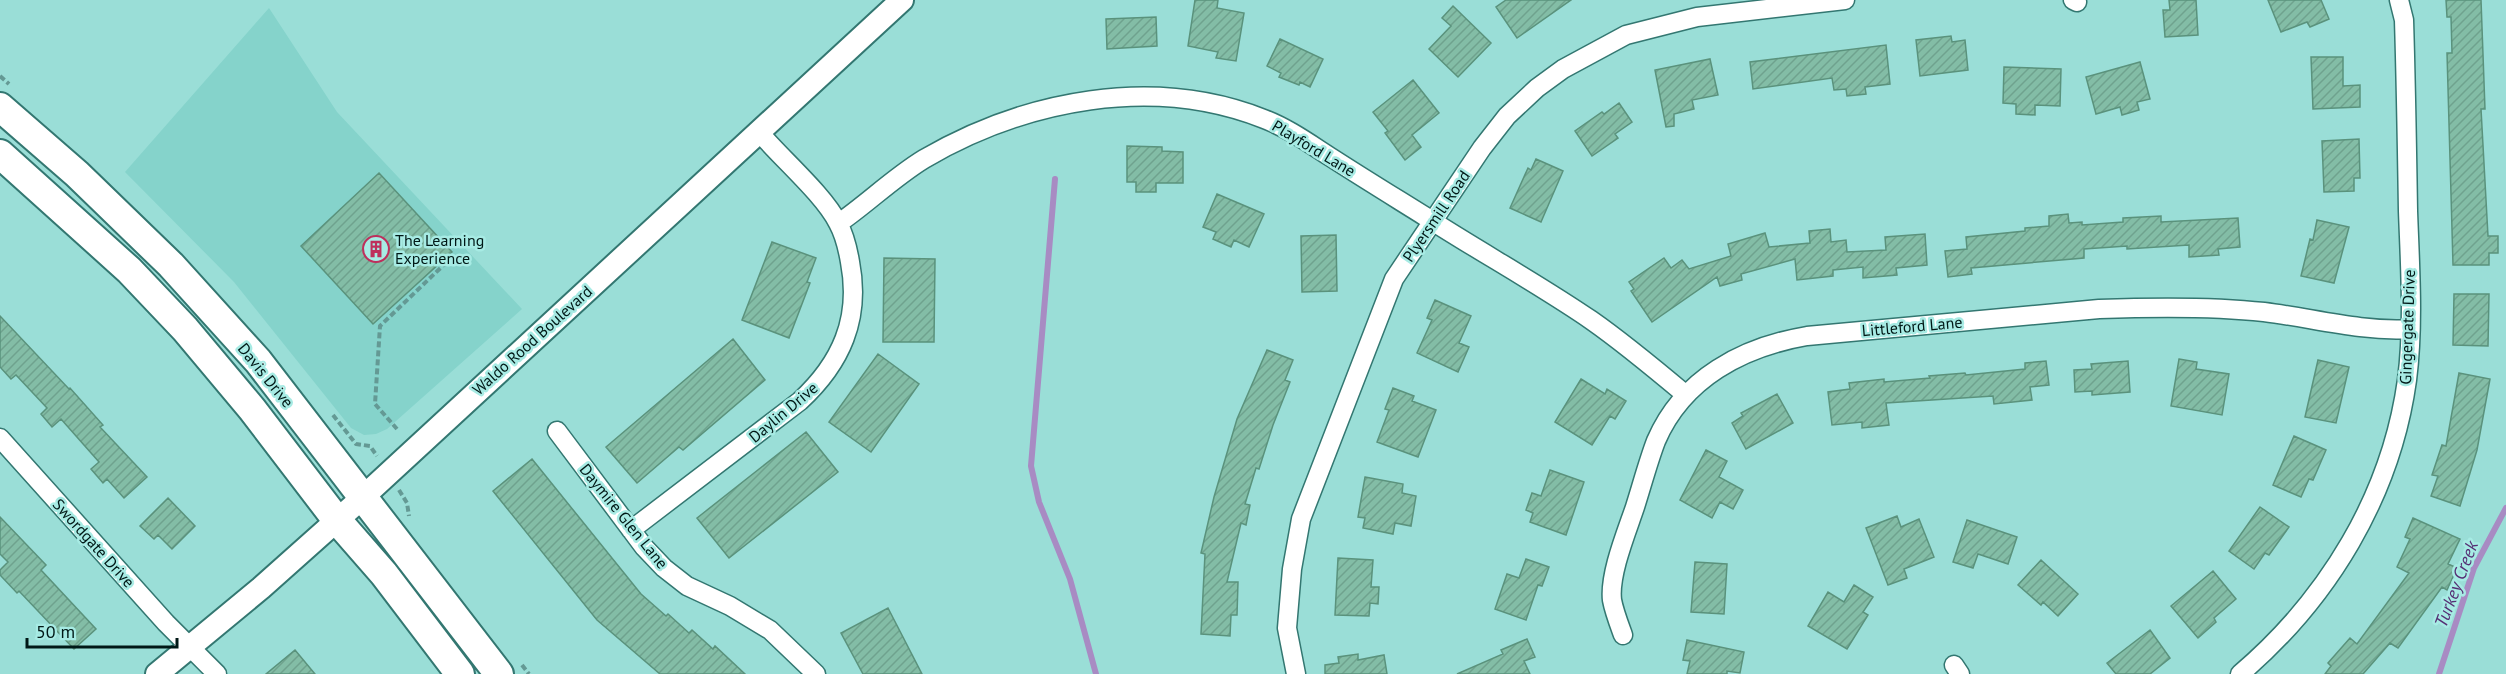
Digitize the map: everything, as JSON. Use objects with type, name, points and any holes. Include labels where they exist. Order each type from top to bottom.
[{"type":"main road","name":"Davis Drive","points":[[0,107],[77,174],[171,265],[258,361],[499,674]]},
{"type":"main road","name":"Davis Drive","points":[[0,154],[129,270],[185,329],[252,410],[336,519],[384,574],[460,674]]},
{"type":"street","name":"Waldo Rood Boulevard","points":[[157,674],[261,588],[362,498],[902,0]]},
{"type":"street","name":"Plyersmill Road","points":[[1296,674],[1287,628],[1292,569],[1301,519],[1394,279],[1482,148],[1507,116],[1537,88],[1591,51],[1626,35],[1697,17],[1845,0]]},
{"type":"street","name":"Gingergate Drive","points":[[2240,674],[2294,623],[2320,591],[2349,546],[2372,500],[2390,454],[2401,414],[2407,380],[2410,329],[2404,20],[2399,0]]},
{"type":"street","name":"Playford Lane","points":[[839,223],[923,160],[982,130],[1017,116],[1090,101],[1134,97],[1172,98],[1207,103],[1266,120],[1318,149],[1590,320],[1686,394]]},
{"type":"street","name":"Daylin Drive","points":[[632,530],[817,386],[831,368],[849,327],[853,305],[853,278],[839,223],[818,196],[760,133]]},
{"type":"street","name":"Littleford Lane","points":[[1623,635],[1612,599],[1617,562],[1657,441],[1686,394],[1731,361],[1774,342],[1807,336],[2140,307],[2265,312],[2383,331],[2410,329]]},
{"type":"street","name":"Daymire Glen Lane","points":[[557,431],[632,530],[657,561],[675,578],[730,606],[770,630],[816,674]]},
{"type":"street","name":"Swordgate Drive","points":[[0,438],[166,623],[217,674]]},
{"type":"path","points":[[397,429],[375,404],[380,326],[453,256]]},
{"type":"shaded area","points":[[269,8],[337,112],[522,309],[387,429],[376,434],[364,435],[351,428],[234,282],[125,172]]},
{"type":"building","points":[[1195,0],[1218,0],[1217,8],[1244,13],[1236,61],[1216,58],[1218,52],[1188,46]]},
{"type":"building","points":[[1506,0],[1571,0],[1517,38],[1496,7]]},
{"type":"building","points":[[2169,0],[2196,0],[2198,35],[2165,37],[2163,10],[2170,10]]},
{"type":"building","points":[[2268,0],[2321,0],[2329,19],[2310,27],[2307,22],[2281,32]]},
{"type":"building","points":[[2446,0],[2481,0],[2485,109],[2481,109],[2488,236],[2498,236],[2498,253],[2489,253],[2489,265],[2453,265],[2447,53],[2452,53],[2451,17],[2447,17]]},
{"type":"building","points":[[1453,6],[1491,43],[1458,77],[1429,49],[1451,26],[1442,18]]},
{"type":"building","points":[[1156,17],[1157,46],[1107,49],[1106,19]]},
{"type":"building","points":[[1951,36],[1952,42],[1965,40],[1968,70],[1920,76],[1916,40]]},
{"type":"building","points":[[1280,39],[1323,59],[1310,87],[1279,77],[1281,73],[1267,66]]},
{"type":"building","points":[[1886,45],[1890,84],[1865,87],[1866,94],[1847,96],[1846,89],[1834,90],[1832,78],[1753,89],[1750,62]]},
{"type":"building","points":[[2311,57],[2343,57],[2343,86],[2360,85],[2360,107],[2313,109]]},
{"type":"building","points":[[1710,59],[1718,95],[1692,100],[1694,109],[1674,114],[1674,126],[1666,127],[1655,70]]},
{"type":"building","points":[[2140,62],[2150,99],[2137,102],[2139,110],[2122,115],[2120,107],[2096,114],[2086,77]]},
{"type":"building","points":[[2004,67],[2061,69],[2060,106],[2035,105],[2035,115],[2016,114],[2016,104],[2003,103]]},
{"type":"building","points":[[1413,80],[1439,113],[1412,135],[1421,147],[1405,160],[1385,133],[1388,131],[1373,112]]},
{"type":"building","points":[[1619,103],[1632,122],[1615,134],[1618,138],[1592,156],[1575,131]]},
{"type":"building","points":[[2359,139],[2360,178],[2354,178],[2354,191],[2324,192],[2322,141]]},
{"type":"building","points":[[1127,146],[1162,147],[1162,151],[1183,152],[1183,183],[1156,183],[1156,192],[1136,192],[1136,182],[1127,182]]},
{"type":"building","points":[[1536,159],[1563,171],[1541,222],[1510,208],[1528,168],[1531,170]]},
{"type":"building","name":"The Learning Experience","points":[[379,173],[452,252],[373,324],[301,246]]},
{"type":"building","points":[[1217,194],[1264,214],[1249,247],[1234,240],[1231,247],[1213,239],[1216,232],[1203,227]]},
{"type":"building","points":[[2068,214],[2069,223],[2082,222],[2082,225],[2123,222],[2123,218],[2161,216],[2161,222],[2238,218],[2240,247],[2218,249],[2219,255],[2189,257],[2189,245],[2084,249],[2084,258],[1971,268],[1972,274],[1948,277],[1945,251],[1967,249],[1966,237],[2025,231],[2025,228],[2049,226],[2049,216]]},
{"type":"building","points":[[2317,220],[2349,227],[2334,283],[2301,276]]},
{"type":"building","points":[[1830,229],[1831,242],[1846,240],[1847,252],[1886,250],[1885,237],[1925,234],[1927,265],[1896,268],[1897,275],[1863,278],[1863,267],[1833,270],[1833,276],[1797,280],[1795,259],[1741,274],[1742,280],[1720,286],[1717,277],[1652,322],[1631,291],[1634,289],[1629,282],[1664,258],[1671,268],[1682,260],[1689,269],[1731,256],[1728,244],[1765,233],[1769,247],[1810,243],[1809,231]]},
{"type":"building","points":[[1336,235],[1337,291],[1302,292],[1301,236]]},
{"type":"building","points":[[772,242],[816,258],[807,282],[810,283],[789,338],[742,320]]},
{"type":"building","points":[[884,258],[935,259],[934,342],[883,342]]},
{"type":"building","points":[[2454,294],[2489,294],[2488,346],[2453,345]]},
{"type":"building","points":[[1435,300],[1471,316],[1459,343],[1469,347],[1458,372],[1417,353],[1432,320],[1427,318]]},
{"type":"building","points":[[0,316],[70,388],[103,425],[100,427],[147,477],[124,498],[107,479],[103,483],[91,469],[99,462],[61,419],[52,427],[41,414],[47,408],[16,375],[11,379],[0,367]]},
{"type":"building","points":[[733,339],[765,380],[683,450],[679,447],[637,483],[606,447]]},
{"type":"building","points":[[1267,350],[1293,360],[1285,380],[1290,382],[1259,469],[1256,468],[1245,504],[1250,505],[1246,525],[1241,523],[1227,582],[1238,582],[1237,615],[1231,615],[1230,636],[1201,634],[1205,554],[1201,553],[1214,497],[1237,419]]},
{"type":"building","points":[[878,354],[919,384],[871,452],[829,422]]},
{"type":"building","points":[[2179,359],[2197,362],[2196,369],[2229,374],[2222,415],[2171,406]]},
{"type":"building","points":[[2318,360],[2349,367],[2336,423],[2305,417]]},
{"type":"building","points":[[2046,361],[2049,385],[2030,387],[2032,400],[1994,404],[1993,396],[1886,403],[1889,425],[1862,428],[1862,422],[1832,425],[1828,392],[1850,389],[1849,383],[2025,369],[2025,363]]},
{"type":"building","points":[[2128,361],[2130,392],[2092,395],[2092,391],[2075,392],[2074,370],[2092,369],[2091,364]]},
{"type":"building","points":[[2459,373],[2490,379],[2477,450],[2460,506],[2431,496],[2438,476],[2432,475],[2442,445],[2446,446]]},
{"type":"building","points":[[1581,379],[1605,394],[1607,389],[1626,401],[1615,419],[1610,416],[1592,445],[1555,422]]},
{"type":"building","points":[[1393,388],[1414,396],[1412,401],[1436,410],[1418,457],[1377,442],[1389,410],[1385,409]]},
{"type":"building","points":[[1777,394],[1793,423],[1746,449],[1732,423],[1743,416],[1741,413]]},
{"type":"building","points":[[806,432],[838,472],[729,558],[697,518]]},
{"type":"building","points":[[2294,436],[2326,450],[2313,480],[2309,479],[2301,497],[2273,485]]},
{"type":"building","points":[[1706,450],[1727,461],[1719,477],[1743,490],[1733,509],[1720,502],[1712,518],[1680,500]]},
{"type":"building","points":[[532,459],[641,594],[689,633],[692,630],[713,649],[715,646],[745,674],[660,674],[597,620],[493,491]]},
{"type":"building","points":[[1550,470],[1584,482],[1566,535],[1530,522],[1533,513],[1526,510],[1532,493],[1541,496]]},
{"type":"building","points":[[1365,477],[1403,484],[1402,493],[1416,496],[1411,526],[1395,523],[1393,534],[1363,528],[1365,518],[1358,517]]},
{"type":"building","points":[[168,498],[195,526],[172,549],[158,535],[154,539],[140,526]]},
{"type":"building","points":[[2260,507],[2289,527],[2269,555],[2265,553],[2254,569],[2229,551]]},
{"type":"building","points":[[1897,516],[1901,527],[1919,519],[1934,557],[1904,569],[1907,578],[1888,585],[1866,528]]},
{"type":"building","points":[[0,517],[46,565],[41,570],[96,629],[74,649],[19,591],[17,593],[0,575],[0,570],[8,562],[0,554]]},
{"type":"building","points":[[2413,518],[2460,539],[2448,564],[2457,568],[2447,590],[2442,587],[2398,648],[2390,643],[2363,674],[2325,674],[2331,666],[2328,663],[2350,638],[2357,644],[2409,573],[2397,567],[2410,539],[2405,537]]},
{"type":"building","points":[[1967,520],[2017,537],[2008,564],[1978,554],[1973,568],[1953,562]]},
{"type":"building","points":[[1338,558],[1373,560],[1371,587],[1379,587],[1378,604],[1370,603],[1369,616],[1335,615]]},
{"type":"building","points":[[1526,559],[1549,567],[1542,586],[1538,585],[1526,620],[1495,609],[1507,574],[1519,578]]},
{"type":"building","points":[[2041,560],[2078,594],[2058,616],[2043,602],[2041,605],[2018,585]]},
{"type":"building","points":[[1695,562],[1727,564],[1724,614],[1691,612]]},
{"type":"building","points":[[2213,571],[2236,599],[2214,618],[2216,622],[2198,638],[2171,606]]},
{"type":"building","points":[[1854,585],[1873,597],[1863,612],[1868,615],[1847,649],[1808,626],[1828,592],[1844,602]]},
{"type":"building","points":[[888,608],[922,674],[863,674],[841,633]]},
{"type":"building","points":[[2150,630],[2170,658],[2150,674],[2116,674],[2107,663]]},
{"type":"building","points":[[1527,639],[1535,657],[1524,661],[1530,674],[1457,674],[1503,654],[1501,650]]},
{"type":"building","points":[[1687,640],[1744,652],[1740,673],[1727,671],[1727,674],[1687,674],[1690,661],[1683,660]]},
{"type":"building","points":[[295,650],[315,674],[266,674]]},
{"type":"building","points":[[1358,654],[1358,660],[1384,655],[1387,674],[1325,674],[1325,665],[1339,663],[1338,657]]},
{"type":"waterway","points":[[1055,179],[1031,466],[1039,502],[1070,579],[1096,674]]},
{"type":"waterway","name":"Turkey Creek","points":[[2439,674],[2474,568],[2506,508]]},
{"type":"place","name":"The Learning Experience","points":[[376,249]]}]
